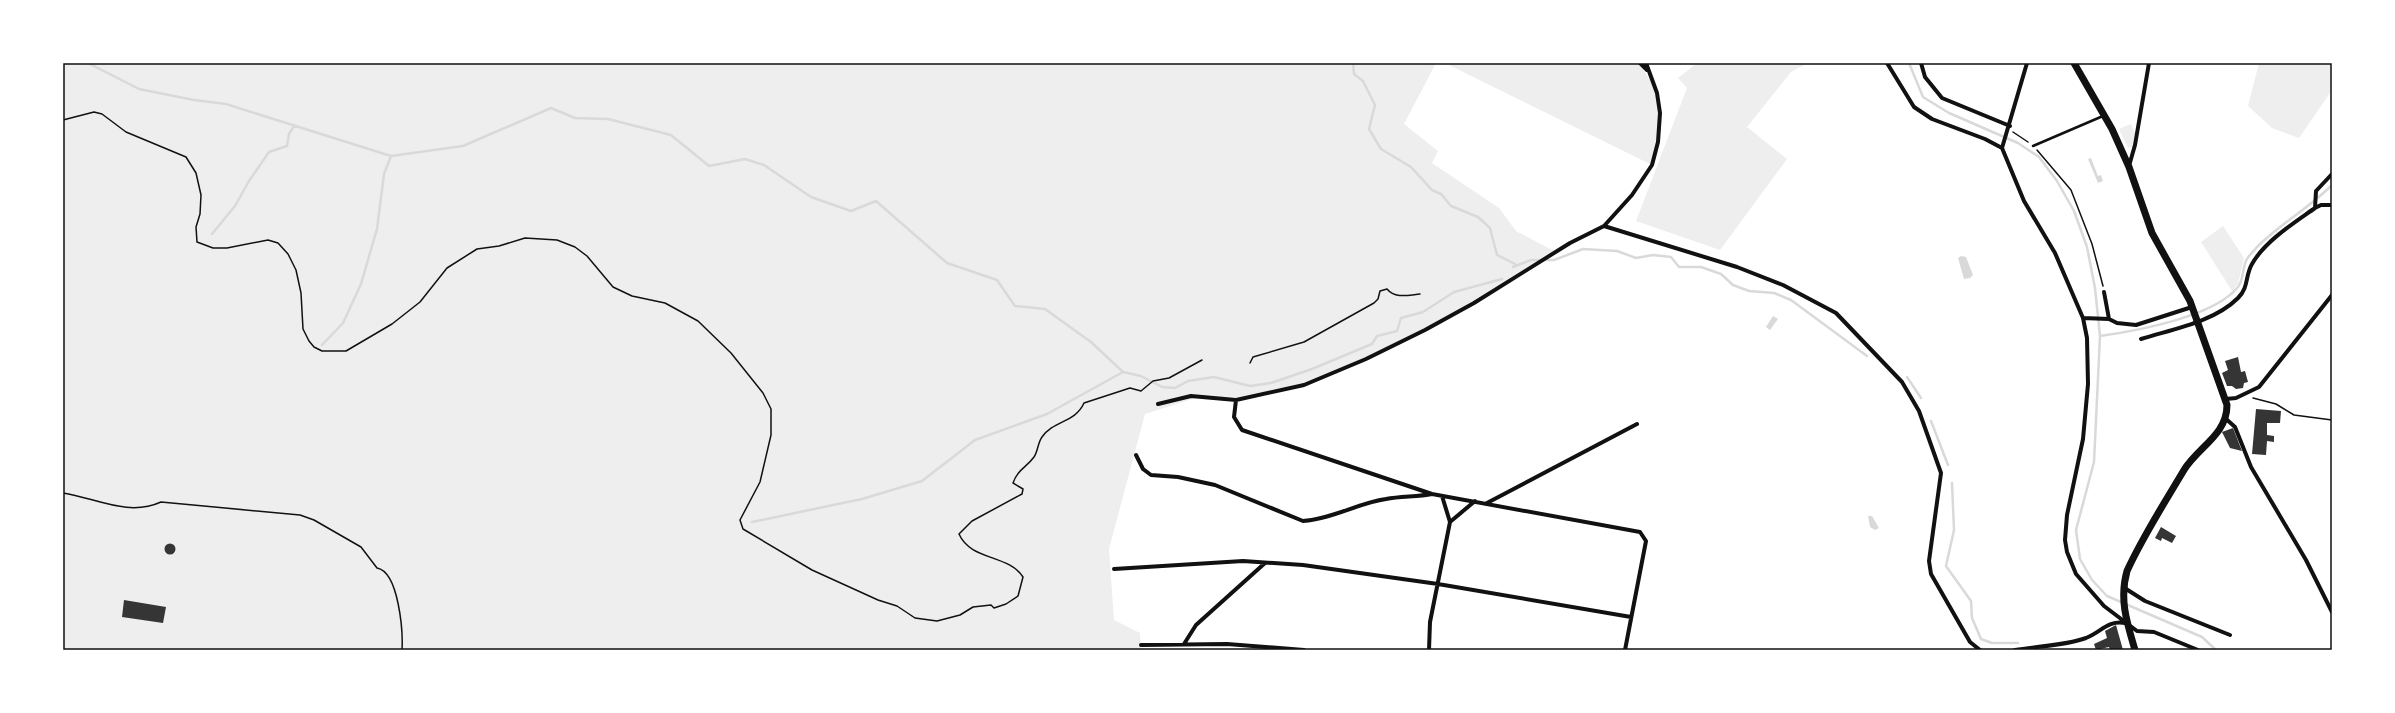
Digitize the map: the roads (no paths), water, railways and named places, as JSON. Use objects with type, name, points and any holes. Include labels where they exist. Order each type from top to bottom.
[{"type":"main road","points":[[2074,63],[2104,116],[2129,167],[2152,233],[2192,308],[2226,399],[2225,418],[2212,440],[2184,470],[2132,561],[2123,589],[2124,614],[2135,650]]},
{"type":"street","points":[[1640,63],[1648,71]]},
{"type":"street","points":[[1158,404],[1191,396],[1236,400],[1304,385],[1366,359],[1474,303],[1550,256],[1604,226],[1632,195],[1652,165],[1658,142],[1660,113],[1657,93],[1646,63]]},
{"type":"street","points":[[1887,63],[1914,107],[1932,119],[1985,139],[2002,148]]},
{"type":"street","points":[[1921,63],[1925,77],[1942,98],[2010,126]]},
{"type":"street","points":[[2027,63],[2010,126],[2002,148],[2024,201],[2055,253],[2083,318],[2087,338],[2088,384],[2083,439],[2067,515],[2065,540],[2071,565],[2080,581],[2108,609],[2136,631],[2154,632],[2198,650]]},
{"type":"street","points":[[2129,167],[2135,145],[2149,63]]},
{"type":"street","points":[[2315,208],[2316,191],[2332,174]]},
{"type":"street","points":[[2141,339],[2196,321],[2223,309],[2238,298],[2247,286],[2252,264],[2271,243],[2315,208],[2320,205],[2332,205]]},
{"type":"street","points":[[1604,226],[1737,267],[1783,285],[1836,313],[1902,382],[1919,411],[1941,473],[1929,560],[1931,574],[1970,642],[1980,650]]},
{"type":"street","points":[[2104,292],[2109,319]]},
{"type":"street","points":[[2226,399],[2236,398],[2259,387],[2332,295]]},
{"type":"street","points":[[2083,318],[2103,318],[2117,323],[2136,325],[2192,308]]},
{"type":"street","points":[[1236,400],[1234,417],[1242,430],[1432,494],[1640,532],[1646,541],[1625,650]]},
{"type":"street","points":[[2225,418],[2236,427],[2251,467],[2306,560],[2332,612]]},
{"type":"street","points":[[1487,503],[1637,424]]},
{"type":"street","points":[[1136,455],[1143,469],[1151,475],[1178,477],[1215,486],[1303,520],[1319,520],[1354,506],[1386,498],[1432,494]]},
{"type":"street","points":[[1429,650],[1430,622],[1450,522],[1442,496]]},
{"type":"street","points":[[1450,522],[1475,501]]},
{"type":"street","points":[[1114,569],[1243,561],[1303,565],[1438,584],[1631,617]]},
{"type":"street","points":[[1184,644],[1196,625],[1265,563]]},
{"type":"street","points":[[2123,589],[2145,601],[2230,635]]},
{"type":"street","points":[[2015,650],[2074,641],[2086,638],[2115,621],[2127,623]]},
{"type":"street","points":[[1141,645],[1184,644],[1304,650]]},
{"type":"lane","points":[[2033,146],[2104,116]]},
{"type":"waterway","points":[[88,63],[139,89],[194,100],[226,104],[391,156],[463,146],[551,108],[575,118],[608,119],[671,135],[709,166],[745,159],[764,165],[811,197],[851,211],[876,201],[947,263],[997,280],[1015,306],[1045,309],[1091,342],[1123,372],[1141,376],[1162,387],[1175,388],[1188,381],[1214,377],[1250,386],[1271,383],[1312,369],[1372,344],[1377,336],[1397,331],[1401,318],[1423,312],[1454,292],[1502,279]]},
{"type":"waterway","points":[[1353,63],[1354,74],[1363,81],[1375,105],[1369,129],[1381,149],[1411,167],[1432,190],[1441,194],[1451,206],[1478,217],[1490,228],[1497,255],[1515,264]]},
{"type":"waterway","points":[[1909,63],[1923,97],[1949,113],[2018,143],[2039,157],[2057,181],[2074,211],[2087,247],[2095,288],[2100,336],[2094,462],[2076,530],[2080,559],[2092,580],[2107,596],[2202,637],[2216,650]]},
{"type":"waterway","points":[[212,234],[235,206],[249,181],[269,152],[287,146],[289,134],[294,126]]},
{"type":"waterway","points":[[322,345],[343,323],[361,284],[377,229],[384,174],[391,156]]},
{"type":"waterway","points":[[2100,336],[2174,321],[2211,307],[2227,298],[2240,284],[2245,262],[2257,247],[2332,185]]},
{"type":"waterway","points":[[1513,267],[1531,260],[1554,260],[1583,249],[1617,251],[1636,258],[1653,255],[1671,257],[1679,267],[1701,267],[1721,274],[1733,285],[1749,291],[1774,293],[1791,300],[1867,356]]},
{"type":"waterway","points":[[752,522],[862,499],[922,481],[975,440],[1047,414],[1123,372]]},
{"type":"waterway","points":[[1907,377],[1921,398]]},
{"type":"waterway","points":[[1931,421],[1948,465]]},
{"type":"waterway","points":[[1952,483],[1954,530],[1946,566],[1971,601],[1972,618],[1981,639],[1992,643],[2018,643]]}]
